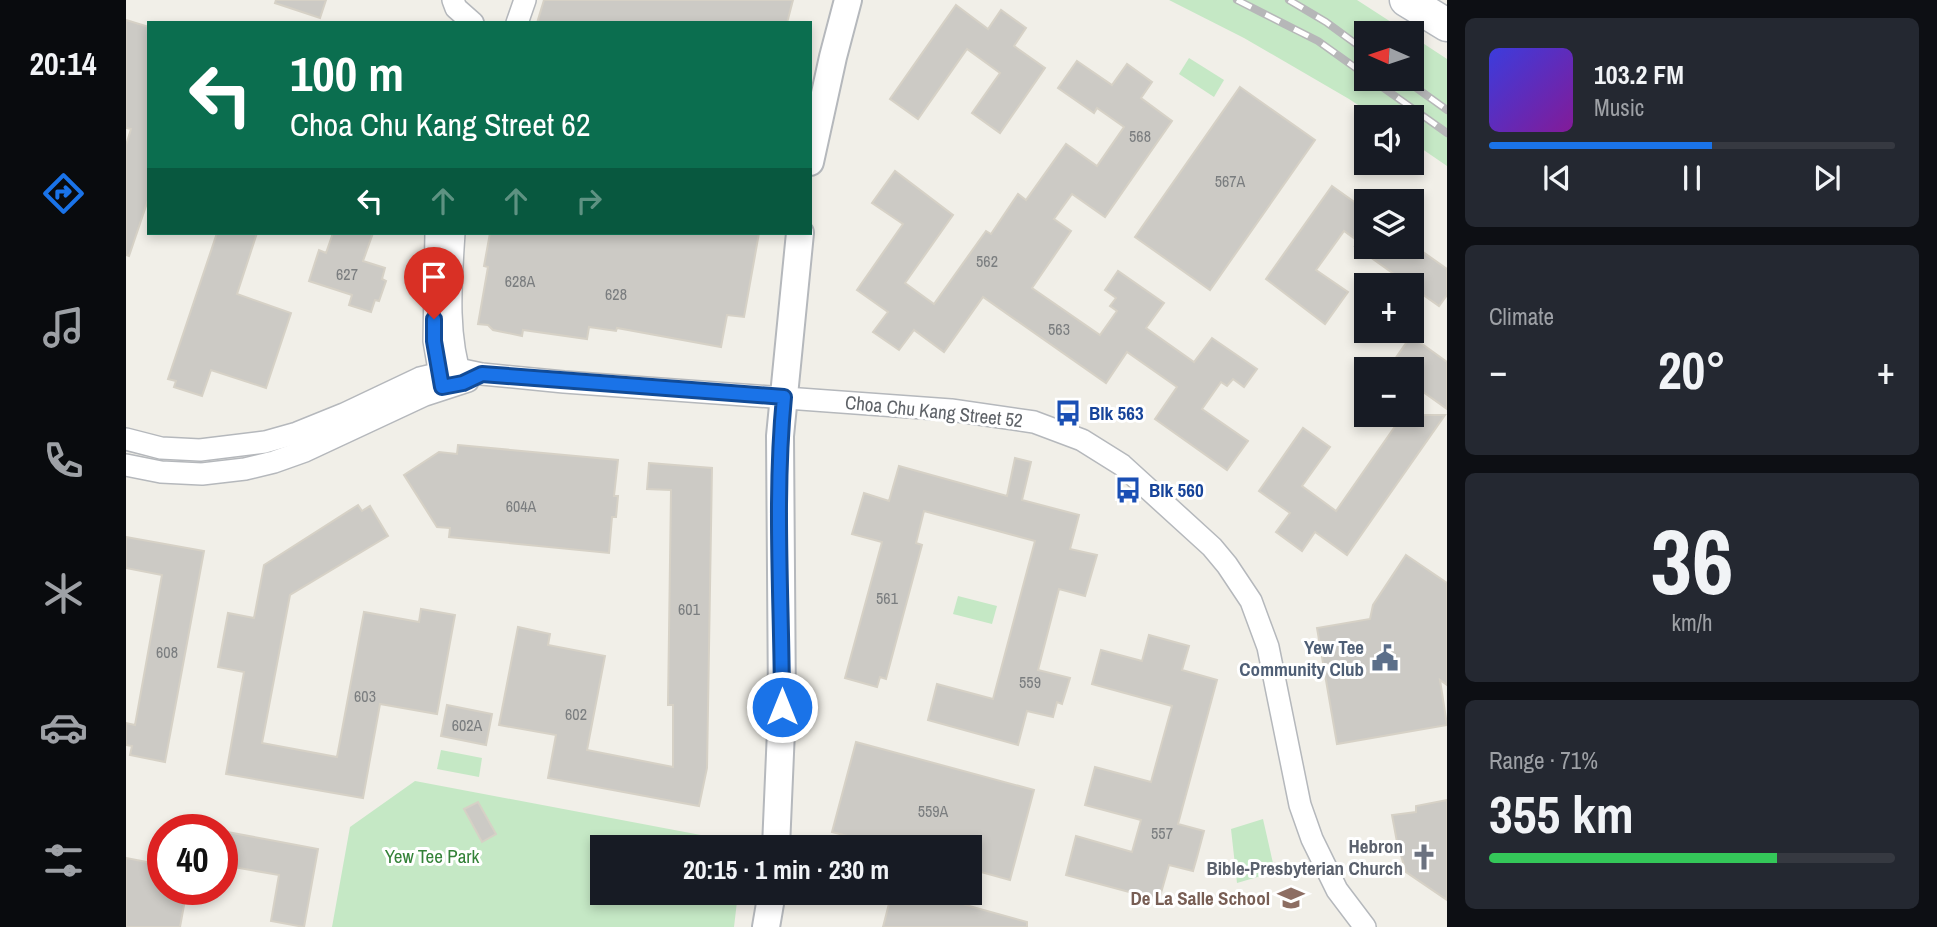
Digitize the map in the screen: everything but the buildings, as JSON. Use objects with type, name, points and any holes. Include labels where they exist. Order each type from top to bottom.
[{"type":"main road","points":[[1406,0],[1447,25]]},
{"type":"street","points":[[453,0],[456,8],[471,21]]},
{"type":"street","points":[[518,21],[525,0]]},
{"type":"street","points":[[812,152],[832,57],[848,0]]},
{"type":"street","points":[[436,235],[434,341],[457,377]]},
{"type":"street","points":[[454,235],[452,319],[457,377]]},
{"type":"street","points":[[777,835],[782,707],[780,436],[800,235]]},
{"type":"street","points":[[126,439],[161,448],[200,450],[265,442],[344,415],[420,378],[457,377]]},
{"type":"street","points":[[126,465],[161,472],[202,474],[245,469],[274,462],[305,452],[457,377]]},
{"type":"street","name":"Choa Chu Kang Street 52","points":[[457,377],[951,410],[1034,422],[1098,448],[1122,466],[1212,547],[1251,601],[1263,633],[1300,805],[1311,839],[1337,890],[1365,927]]},
{"type":"street","points":[[766,927],[770,905]]},
{"type":"green space","points":[[1169,0],[1357,0],[1389,21],[1354,21],[1354,91],[1424,91],[1424,44],[1447,59],[1447,166],[1424,150],[1424,105],[1358,105],[1244,38]]},
{"type":"green space","points":[[1189,58],[1224,80],[1214,97],[1179,74]]},
{"type":"green space","points":[[958,596],[997,606],[992,624],[953,614]]},
{"type":"green space","points":[[441,750],[482,758],[479,777],[437,769]]},
{"type":"green space","name":"Yew Tee Park","points":[[415,781],[701,835],[590,835],[590,905],[737,905],[734,927],[332,927],[350,827]]},
{"type":"green space","points":[[1263,819],[1275,872],[1237,883],[1231,829]]},
{"type":"railway","points":[[1237,0],[1318,41],[1354,67]]},
{"type":"railway","points":[[1289,0],[1354,42]]},
{"type":"railway","points":[[1388,91],[1447,133]]},
{"type":"railway","points":[[1421,91],[1447,110]]},
{"type":"place","name":"Blk 563","points":[[1068,413]]},
{"type":"place","name":"Blk 560","points":[[1128,490]]},
{"type":"place","name":"Yew Tee Community Club","points":[[1385,658]]},
{"type":"place","name":"Hebron Bible-Presbyterian Church","points":[[1424,857]]},
{"type":"place","name":"De La Salle School","points":[[1291,898]]},
{"type":"route","points":[[434,319],[434,341],[442,387],[463,383],[482,374],[784,397],[780,436],[779,517],[782,707]]}]
